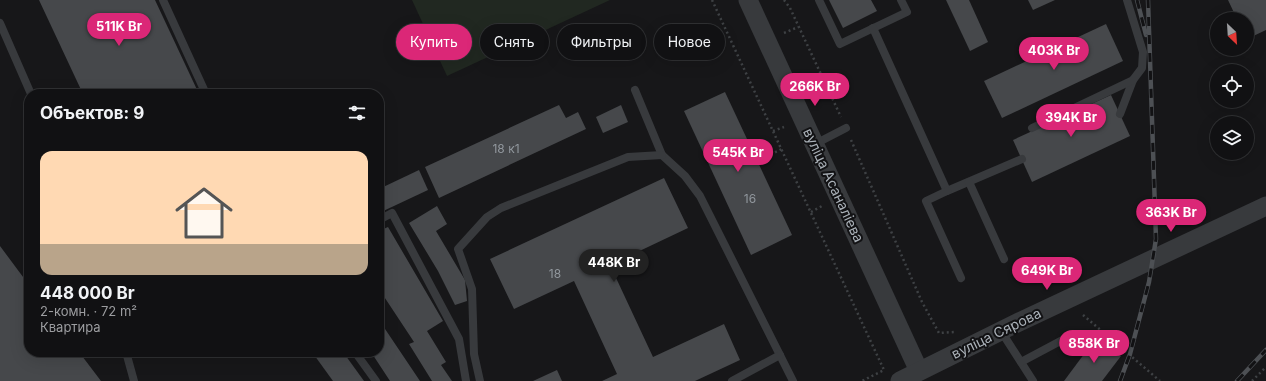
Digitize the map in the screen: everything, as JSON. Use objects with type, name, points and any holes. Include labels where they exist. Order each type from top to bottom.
[{"type":"street","name":"вуліца Асаналіева","points":[[748,0],[920,371]]},
{"type":"street","name":"вуліца Сярова","points":[[900,381],[1001,330],[1266,206]]},
{"type":"lane","points":[[164,0],[204,89]]},
{"type":"lane","points":[[819,0],[840,44],[907,12],[901,0]]},
{"type":"lane","points":[[1120,114],[1133,80],[1142,68],[1142,52],[1127,0]]},
{"type":"lane","points":[[0,23],[29,89]]},
{"type":"lane","points":[[873,28],[947,191]]},
{"type":"lane","points":[[1032,128],[1133,80]]},
{"type":"lane","points":[[635,90],[662,155],[685,176],[700,196],[793,381]]},
{"type":"lane","points":[[815,144],[846,128]]},
{"type":"lane","points":[[480,381],[474,354],[472,289],[458,249],[487,217],[501,208],[628,157],[662,155]]},
{"type":"lane","points":[[962,278],[926,201],[1022,159]]},
{"type":"lane","points":[[969,182],[1004,259]]},
{"type":"lane","points":[[384,217],[392,213],[459,339],[466,381]]},
{"type":"lane","points":[[1001,330],[1033,381]]},
{"type":"lane","points":[[1021,362],[1068,337]]},
{"type":"lane","points":[[732,381],[780,355]]},
{"type":"lane","points":[[127,357],[134,381]]},
{"type":"lane","points":[[359,357],[376,381]]},
{"type":"path","points":[[712,0],[884,370],[862,381]]},
{"type":"path","points":[[784,0],[790,8],[846,128],[922,302],[939,333]]},
{"type":"path","points":[[773,132],[784,126]]},
{"type":"path","points":[[758,161],[782,149]]},
{"type":"path","points":[[811,212],[822,207]]},
{"type":"path","points":[[1083,315],[1160,381]]},
{"type":"path","points":[[1252,381],[1266,367]]},
{"type":"shaded area","points":[[412,0],[610,0],[549,28],[549,24],[480,24],[480,60],[481,60],[447,76],[440,60],[472,60],[472,24],[423,24]]},
{"type":"building","points":[[39,0],[155,0],[197,89],[81,89]]},
{"type":"building","points":[[829,0],[871,0],[877,11],[843,28]]},
{"type":"building","points":[[946,0],[969,0],[988,42],[970,51]]},
{"type":"building","points":[[1028,0],[1055,0],[1033,10]]},
{"type":"building","points":[[1228,0],[1266,0],[1266,30],[1254,36],[1254,12],[1234,12]]},
{"type":"building","points":[[1106,24],[1123,61],[1002,118],[984,81]]},
{"type":"building","points":[[725,92],[792,235],[751,255],[684,111]]},
{"type":"building","points":[[1111,95],[1130,136],[1032,182],[1013,140]]},
{"type":"building","points":[[559,105],[566,118],[578,112],[586,129],[439,198],[425,167]]},
{"type":"building","points":[[621,105],[628,122],[603,133],[596,117]]},
{"type":"building","points":[[419,170],[428,190],[384,211],[384,187]]},
{"type":"building","points":[[664,178],[688,228],[610,265],[653,357],[724,324],[740,360],[695,381],[602,381],[617,374],[574,281],[514,309],[490,259]]},
{"type":"building","points":[[437,206],[447,224],[436,231],[465,280],[467,301],[455,305],[438,271],[409,223]]},
{"type":"building","points":[[388,227],[443,321],[427,331],[446,362],[441,365],[452,381],[432,381],[409,344],[414,342],[384,297],[384,229]]},
{"type":"building","points":[[0,246],[24,278],[24,357],[83,357],[101,381],[0,381]]},
{"type":"building","points":[[384,327],[420,381],[390,381],[374,357],[384,357]]},
{"type":"building","points":[[1096,338],[1121,356],[1102,381],[1064,381]]},
{"type":"building","points":[[316,357],[347,357],[364,381],[333,381]]},
{"type":"building","points":[[557,370],[562,381],[533,381]]},
{"type":"railway","points":[[1137,0],[1146,35]]},
{"type":"railway","points":[[1120,381],[1130,354],[1149,282],[1156,239],[1148,0]]},
{"type":"railway","points":[[1237,381],[1266,350]]}]
